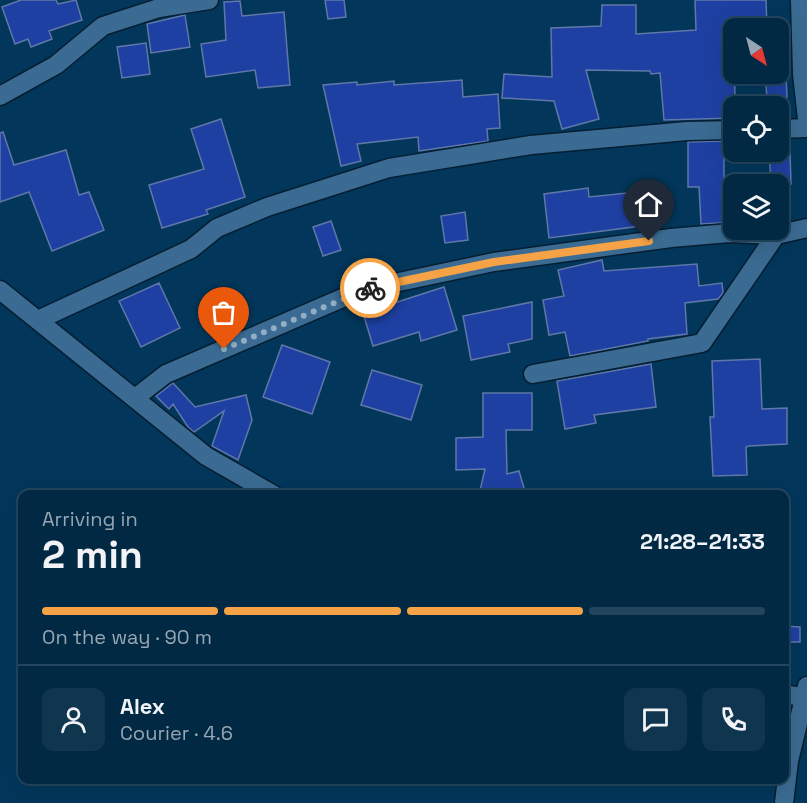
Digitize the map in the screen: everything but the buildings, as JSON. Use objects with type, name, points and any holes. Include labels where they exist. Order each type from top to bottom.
[{"type":"street","points":[[0,96],[56,65],[103,26],[159,8],[209,0]]},
{"type":"street","points":[[800,0],[807,119]]},
{"type":"street","points":[[789,129],[807,128]]},
{"type":"street","points":[[38,320],[191,249],[216,228],[267,207],[389,168],[531,144],[687,131],[723,130]]},
{"type":"street","points":[[789,232],[807,228]]},
{"type":"street","points":[[135,398],[166,374],[361,290],[494,262],[671,238],[723,234]]},
{"type":"street","points":[[533,374],[702,343],[773,240]]},
{"type":"street","points":[[0,290],[206,456],[265,490]]},
{"type":"street","points":[[789,694],[806,694],[789,761]]},
{"type":"street","points":[[784,803],[786,784]]},
{"type":"way so far","points":[[224,349],[370,288]]},
{"type":"route","points":[[370,288],[494,262],[649,241]]}]
